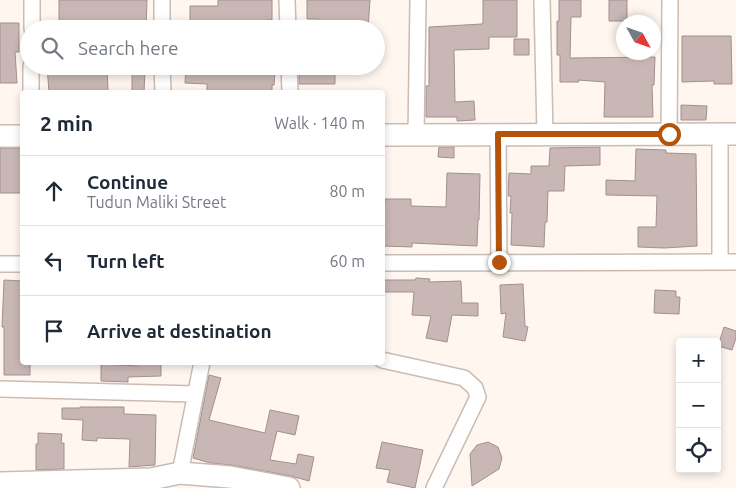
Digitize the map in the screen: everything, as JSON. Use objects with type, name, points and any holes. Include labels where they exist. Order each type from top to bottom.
[{"type":"street","points":[[32,0],[32,20]]},
{"type":"street","points":[[162,0],[162,20]]},
{"type":"street","points":[[287,0],[288,20]]},
{"type":"street","points":[[416,135],[418,0]]},
{"type":"street","points":[[542,0],[545,134]]},
{"type":"street","points":[[669,134],[670,0]]},
{"type":"street","points":[[31,75],[31,90]]},
{"type":"street","points":[[162,75],[163,90]]},
{"type":"street","points":[[289,75],[290,90]]},
{"type":"street","points":[[498,134],[499,262]]},
{"type":"street","points":[[385,135],[728,134],[720,262]]},
{"type":"street","points":[[0,136],[20,136]]},
{"type":"street","points":[[385,263],[736,262]]},
{"type":"street","points":[[0,264],[20,264]]},
{"type":"street","points":[[385,361],[464,378],[475,388],[478,397],[434,488]]},
{"type":"street","points":[[180,473],[201,365]]},
{"type":"street","points":[[0,389],[195,394]]},
{"type":"street","points":[[0,483],[151,479],[180,473],[230,477],[289,488]]},
{"type":"building","points":[[59,0],[147,0],[146,20],[59,20]]},
{"type":"building","points":[[218,0],[272,0],[272,20],[190,20],[190,6],[218,6]]},
{"type":"building","points":[[307,0],[370,0],[369,20],[307,19]]},
{"type":"building","points":[[483,0],[517,0],[517,37],[489,37],[489,49],[454,50],[455,102],[474,101],[475,120],[457,121],[457,117],[426,117],[426,86],[429,86],[429,27],[482,24]]},
{"type":"building","points":[[559,0],[581,0],[581,17],[571,17],[570,58],[616,57],[616,60],[655,60],[654,85],[652,85],[653,117],[604,117],[605,82],[578,80],[579,82],[560,82],[560,55],[557,55],[557,21],[559,21]]},
{"type":"building","points":[[609,0],[627,0],[627,15],[616,15],[616,21],[609,21]]},
{"type":"building","points":[[0,23],[19,23],[19,52],[15,52],[17,83],[0,83]]},
{"type":"building","points":[[682,36],[731,36],[732,84],[714,84],[714,81],[682,82]]},
{"type":"building","points":[[514,39],[529,39],[529,55],[514,55]]},
{"type":"building","points":[[48,75],[107,75],[108,90],[49,90]]},
{"type":"building","points":[[132,75],[145,75],[144,90],[132,90]]},
{"type":"building","points":[[185,75],[275,75],[272,90],[207,90],[207,84],[185,83]]},
{"type":"building","points":[[299,75],[335,75],[335,84],[299,84]]},
{"type":"building","points":[[681,105],[707,106],[706,120],[681,120]]},
{"type":"building","points":[[439,147],[454,147],[454,158],[438,157]]},
{"type":"building","points":[[600,147],[600,165],[565,166],[564,191],[548,191],[544,247],[511,245],[512,213],[510,213],[511,196],[508,196],[509,173],[531,174],[531,166],[549,166],[550,148]]},
{"type":"building","points":[[0,148],[20,148],[20,193],[0,193]]},
{"type":"building","points":[[636,149],[696,154],[697,246],[638,247],[638,227],[656,227],[657,196],[606,195],[606,180],[635,181]]},
{"type":"building","points":[[447,173],[480,174],[477,246],[412,243],[412,247],[385,246],[385,199],[411,199],[411,206],[446,207]]},
{"type":"building","points":[[416,278],[430,279],[429,282],[461,281],[462,303],[478,303],[478,316],[452,315],[447,342],[426,338],[431,316],[412,315],[414,292],[385,292],[385,280],[415,280]]},
{"type":"building","points":[[4,280],[20,281],[20,365],[30,365],[30,375],[4,375],[4,327],[2,327]]},
{"type":"building","points":[[523,284],[525,326],[528,327],[525,341],[503,337],[506,313],[501,314],[500,285]]},
{"type":"building","points":[[655,290],[676,291],[676,297],[680,297],[679,314],[654,313]]},
{"type":"building","points":[[724,327],[736,331],[732,350],[721,347],[721,338]]},
{"type":"building","points":[[101,365],[161,365],[161,376],[128,377],[128,382],[101,381]]},
{"type":"building","points":[[209,375],[221,378],[209,420],[265,433],[270,410],[299,416],[295,435],[277,431],[270,460],[296,464],[298,454],[314,457],[309,481],[232,465],[210,463],[193,458]]},
{"type":"building","points":[[124,407],[124,414],[156,415],[155,465],[129,467],[130,439],[97,438],[97,441],[82,440],[83,420],[62,419],[62,408]]},
{"type":"building","points":[[38,433],[62,434],[61,443],[64,443],[64,469],[36,470]]},
{"type":"building","points":[[382,442],[423,450],[415,488],[387,482],[390,470],[376,468]]},
{"type":"building","points":[[488,442],[498,447],[502,458],[499,469],[472,486],[470,454],[477,445]]},
{"type":"route","points":[[499,262],[498,134],[669,134]]}]
